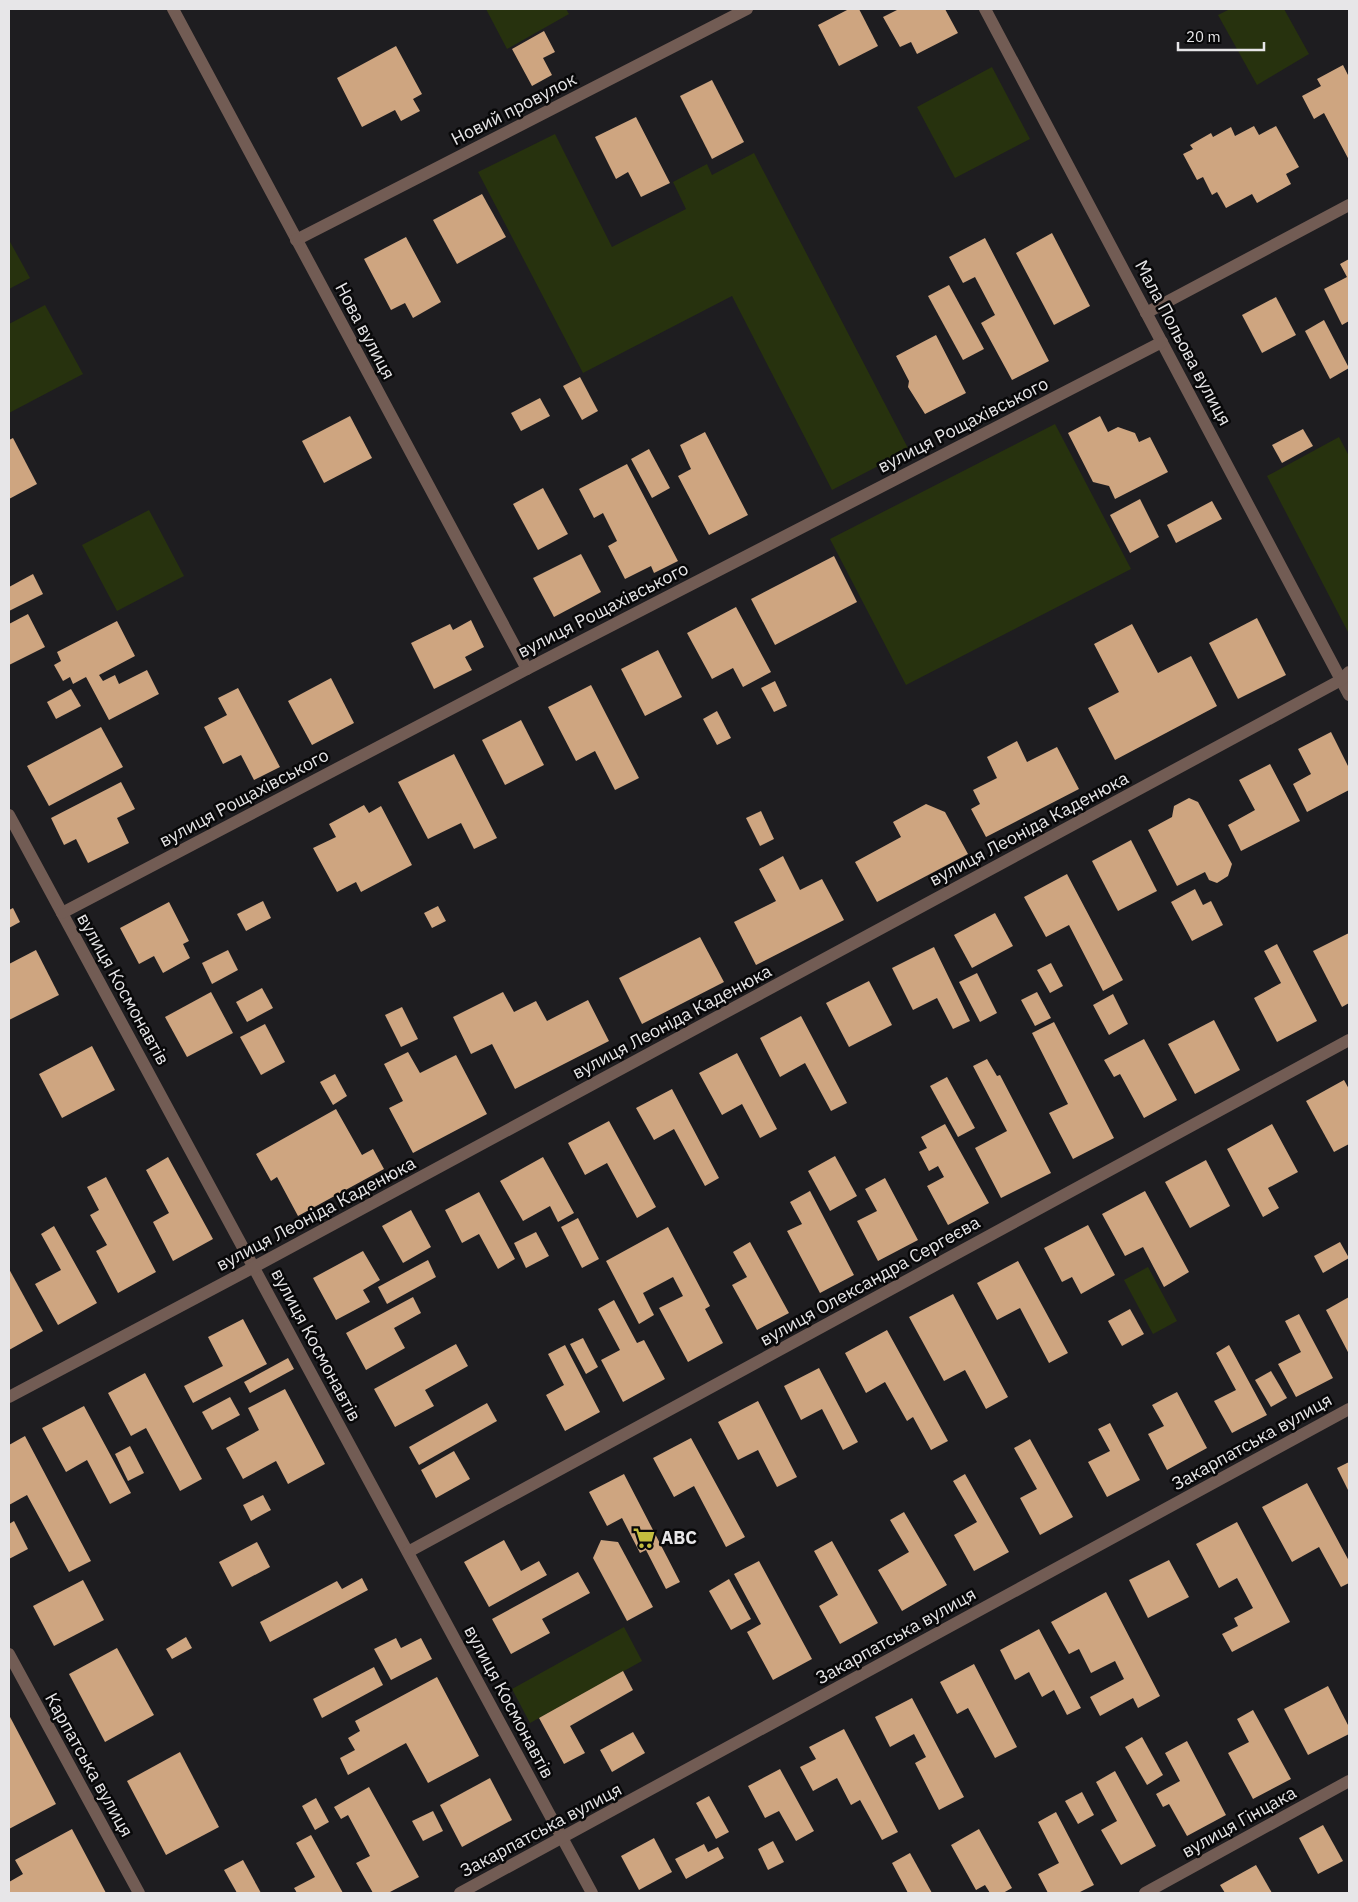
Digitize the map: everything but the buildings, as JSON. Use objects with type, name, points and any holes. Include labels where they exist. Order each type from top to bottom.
[{"type":"street","name":"Нова вулиця","points":[[173,9],[527,669]]},
{"type":"street","name":"Новий провулок","points":[[296,240],[747,9]]},
{"type":"street","name":"Мала Польова вулиця","points":[[985,9],[1146,313],[1345,676],[1349,695]]},
{"type":"street","points":[[1146,313],[1349,205]]},
{"type":"street","name":"вулиця Рощахівського","points":[[62,913],[527,669],[1162,342]]},
{"type":"street","name":"вулиця Леоніда Каденюка","points":[[9,1397],[254,1267],[1345,676]]},
{"type":"street","name":"вулиця Космонавтів","points":[[9,815],[592,1893]]},
{"type":"street","name":"вулиця Олександра Сергеєва","points":[[408,1552],[1349,1040]]},
{"type":"street","name":"Закарпатська вулиця","points":[[460,1893],[1349,1409]]},
{"type":"street","name":"Карпатська вулиця","points":[[9,1654],[139,1893]]},
{"type":"street","name":"вулиця Гінцака","points":[[1145,1893],[1349,1782]]},
{"type":"green space","points":[[486,9],[566,9],[569,14],[507,49]]},
{"type":"green space","points":[[1230,9],[1284,9],[1309,54],[1257,85],[1218,15]]},
{"type":"green space","points":[[992,67],[1030,139],[955,178],[917,107]]},
{"type":"green space","points":[[555,134],[612,247],[686,209],[673,182],[707,164],[712,175],[754,153],[909,450],[832,490],[732,296],[583,373],[478,172]]},
{"type":"green space","points":[[9,240],[30,278],[9,289]]},
{"type":"green space","points":[[45,305],[83,374],[9,413],[9,324]]},
{"type":"green space","points":[[1055,424],[1131,569],[906,685],[830,539]]},
{"type":"green space","points":[[1339,437],[1349,456],[1349,634],[1267,476]]},
{"type":"green space","points":[[149,510],[184,576],[117,611],[82,545]]},
{"type":"green space","points":[[1148,1267],[1177,1321],[1153,1334],[1124,1280]]},
{"type":"green space","points":[[624,1627],[642,1661],[530,1723],[512,1689]]},
{"type":"place","name":"ABC","points":[[644,1538]]}]
